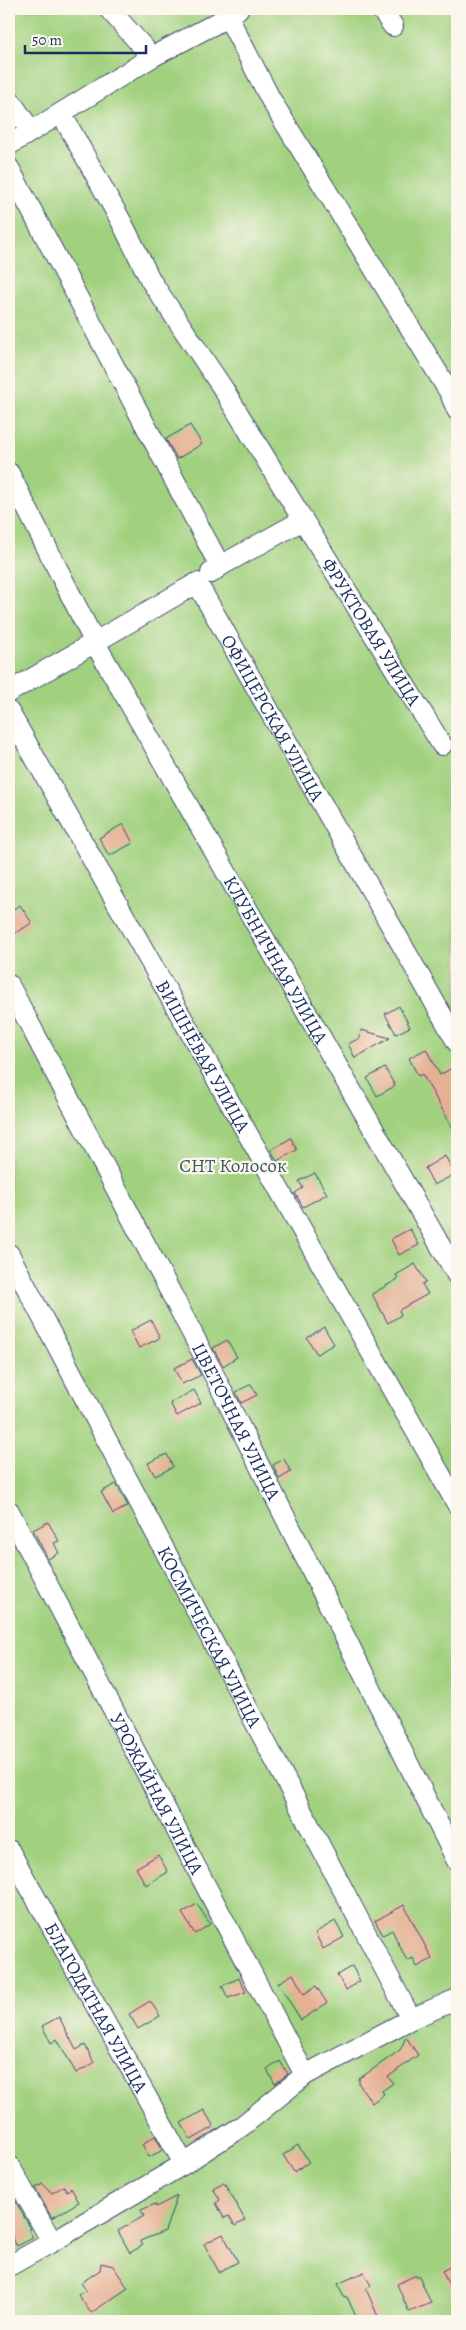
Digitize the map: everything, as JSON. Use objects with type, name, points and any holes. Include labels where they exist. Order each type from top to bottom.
[{"type":"street","points":[[109,9],[152,57]]},
{"type":"street","points":[[381,9],[393,26]]},
{"type":"street","points":[[9,145],[152,57],[233,13],[271,100],[450,393],[457,410]]},
{"type":"street","points":[[9,99],[30,131]]},
{"type":"street","name":"ФРУКТОВАЯ УЛИЦА","points":[[60,113],[121,221],[151,282],[222,387],[442,745]]},
{"type":"street","points":[[9,168],[220,566]]},
{"type":"street","name":"КЛУБНИЧНАЯ УЛИЦА","points":[[9,473],[95,643],[457,1275]]},
{"type":"street","points":[[9,692],[197,583],[220,566],[303,520]]},
{"type":"street","name":"ОФИЦЕРСКАЯ УЛИЦА","points":[[197,583],[457,1042]]},
{"type":"street","name":"ВИШНЁВАЯ УЛИЦА","points":[[9,712],[457,1504]]},
{"type":"street","name":"ЦВЕТОЧНАЯ УЛИЦА","points":[[9,985],[213,1373],[457,1861]]},
{"type":"street","name":"КОСМИЧЕСКАЯ УЛИЦА","points":[[9,1254],[412,2019]]},
{"type":"street","name":"УРОЖАЙНАЯ УЛИЦА","points":[[9,1511],[305,2076]]},
{"type":"street","name":"БЛАГОДАТНАЯ УЛИЦА","points":[[9,1850],[184,2164]]},
{"type":"street","points":[[9,2266],[184,2164],[242,2126],[305,2076],[412,2019],[457,1999]]},
{"type":"street","points":[[9,2165],[52,2242]]},
{"type":"green space","name":"СНТ Колосок","points":[[9,9],[457,9],[457,2321],[9,2321]]},
{"type":"building","points":[[190,425],[202,444],[177,459],[166,439]]},
{"type":"building","points":[[123,824],[133,843],[109,856],[99,838]]},
{"type":"building","points":[[20,905],[32,923],[9,937],[9,912]]},
{"type":"building","points":[[399,1006],[410,1027],[396,1034],[385,1014]]},
{"type":"building","points":[[361,1030],[390,1038],[355,1058],[348,1044],[360,1038]]},
{"type":"building","points":[[426,1049],[440,1075],[457,1065],[457,1135],[422,1074],[418,1076],[409,1058]]},
{"type":"building","points":[[385,1068],[395,1086],[377,1096],[367,1078]]},
{"type":"building","points":[[291,1138],[297,1150],[277,1161],[271,1150]]},
{"type":"building","points":[[445,1156],[455,1174],[434,1185],[425,1168]]},
{"type":"building","points":[[315,1173],[327,1194],[303,1207],[295,1193],[303,1188],[299,1181]]},
{"type":"building","points":[[410,1229],[419,1245],[399,1255],[391,1239]]},
{"type":"building","points":[[415,1264],[426,1282],[422,1284],[428,1294],[399,1310],[401,1315],[388,1323],[372,1294],[398,1279],[396,1275]]},
{"type":"building","points":[[151,1320],[160,1338],[139,1348],[130,1331]]},
{"type":"building","points":[[324,1327],[334,1344],[317,1354],[307,1338]]},
{"type":"building","points":[[227,1340],[237,1357],[223,1366],[213,1348]]},
{"type":"building","points":[[192,1359],[201,1375],[182,1384],[174,1368]]},
{"type":"building","points":[[251,1384],[257,1395],[241,1403],[236,1392]]},
{"type":"building","points":[[194,1390],[201,1403],[177,1416],[170,1403]]},
{"type":"building","points":[[167,1454],[173,1467],[155,1476],[148,1463]]},
{"type":"building","points":[[284,1459],[291,1472],[279,1479],[273,1465]]},
{"type":"building","points":[[116,1484],[128,1506],[113,1514],[101,1492]]},
{"type":"building","points":[[48,1522],[59,1541],[54,1543],[59,1553],[48,1559],[33,1530]]},
{"type":"building","points":[[158,1855],[168,1872],[146,1885],[136,1868]]},
{"type":"building","points":[[197,1904],[210,1924],[195,1934],[182,1913]]},
{"type":"building","points":[[404,1905],[432,1959],[417,1967],[413,1958],[407,1961],[392,1930],[383,1935],[375,1921]]},
{"type":"building","points":[[335,1921],[344,1937],[323,1949],[315,1933]]},
{"type":"building","points":[[352,1966],[360,1981],[346,1990],[337,1975]]},
{"type":"building","points":[[293,1974],[304,1994],[316,1986],[327,2003],[301,2020],[278,1983]]},
{"type":"building","points":[[239,1978],[246,1992],[228,1998],[222,1986]]},
{"type":"building","points":[[150,2001],[160,2016],[138,2029],[129,2014]]},
{"type":"building","points":[[59,2017],[76,2050],[85,2045],[94,2063],[76,2073],[57,2039],[51,2043],[42,2026]]},
{"type":"building","points":[[406,2037],[418,2055],[388,2077],[393,2083],[382,2091],[384,2094],[372,2103],[359,2084],[359,2079],[400,2050]]},
{"type":"building","points":[[280,2061],[288,2074],[275,2084],[267,2070]]},
{"type":"building","points":[[204,2110],[214,2127],[191,2140],[181,2123]]},
{"type":"building","points":[[155,2136],[163,2150],[149,2157],[142,2144]]},
{"type":"building","points":[[298,2145],[309,2162],[294,2172],[283,2155]]},
{"type":"building","points":[[224,2182],[245,2220],[235,2226],[229,2216],[224,2218],[216,2203],[220,2200],[213,2188]]},
{"type":"building","points":[[43,2184],[52,2193],[64,2186],[67,2191],[71,2188],[79,2202],[52,2218],[35,2188]]},
{"type":"building","points":[[177,2196],[165,2231],[140,2241],[143,2245],[130,2253],[118,2231],[144,2216],[141,2210],[155,2204],[156,2207]]},
{"type":"building","points":[[15,2200],[31,2229],[29,2230],[33,2238],[17,2246],[9,2232],[9,2203]]},
{"type":"building","points":[[223,2234],[238,2262],[219,2272],[204,2244]]},
{"type":"building","points":[[101,2263],[113,2266],[128,2288],[91,2313],[78,2295],[86,2290],[81,2283],[100,2270]]},
{"type":"building","points":[[457,2263],[457,2301],[442,2271]]},
{"type":"building","points":[[364,2272],[371,2286],[366,2289],[380,2321],[358,2321],[347,2297],[344,2298],[338,2284]]},
{"type":"building","points":[[414,2276],[419,2276],[431,2303],[409,2312],[397,2284]]}]
